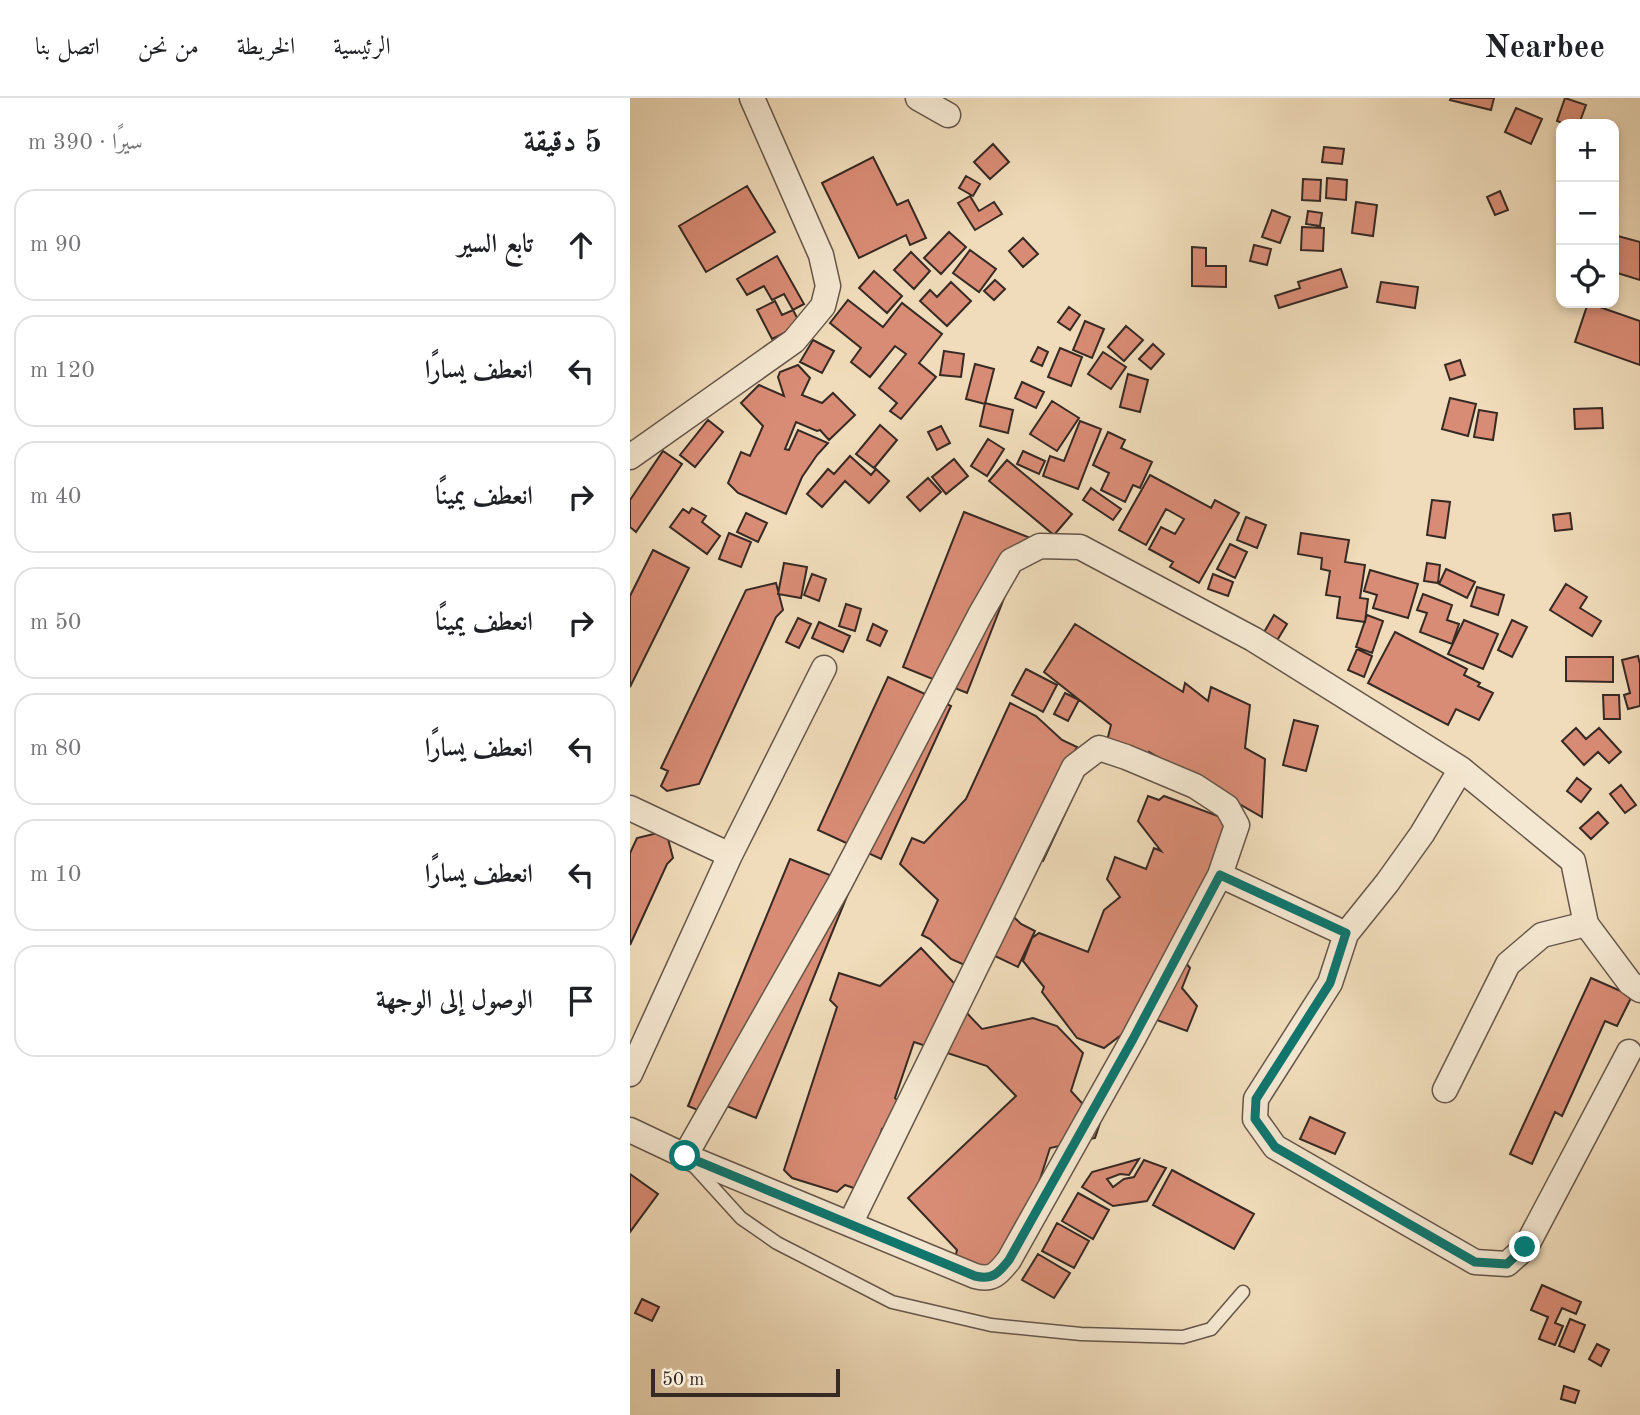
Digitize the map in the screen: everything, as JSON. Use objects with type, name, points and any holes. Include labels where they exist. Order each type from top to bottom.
[{"type":"street","points":[[630,457],[794,341],[823,306],[828,286],[821,255],[752,98]]},
{"type":"street","points":[[918,98],[948,115]]},
{"type":"street","points":[[685,1156],[839,883],[1011,561],[1040,546],[1080,547],[1253,639],[1461,769],[1573,861],[1587,924],[1630,983],[1640,989]]},
{"type":"street","points":[[630,1074],[730,855],[824,668]]},
{"type":"street","points":[[630,1130],[685,1156],[975,1276],[985,1279],[999,1273],[1009,1260],[1120,1062],[1220,875],[1237,825],[1227,807],[1195,786],[1099,748],[1074,767],[850,1224]]},
{"type":"street","points":[[1461,769],[1422,834],[1346,933],[1330,983],[1256,1099],[1255,1119],[1275,1147],[1475,1262],[1507,1264],[1525,1247],[1629,1052]]},
{"type":"street","points":[[630,808],[730,855]]},
{"type":"street","points":[[1220,875],[1346,933]]},
{"type":"street","points":[[1445,1090],[1508,964],[1542,935],[1587,924]]},
{"type":"lane","points":[[685,1156],[741,1219],[777,1243],[892,1302],[991,1325],[1081,1334],[1183,1337],[1211,1329],[1243,1292]]},
{"type":"building","points":[[1494,98],[1491,110],[1450,100]]},
{"type":"building","points":[[1565,98],[1586,105],[1581,119],[1558,119]]},
{"type":"building","points":[[1516,108],[1542,119],[1531,144],[1505,132]]},
{"type":"building","points":[[993,144],[1009,162],[990,179],[974,162]]},
{"type":"building","points":[[1324,147],[1344,149],[1342,164],[1322,162]]},
{"type":"building","points":[[873,157],[897,205],[908,200],[926,238],[910,245],[906,235],[859,258],[822,183]]},
{"type":"building","points":[[966,176],[980,184],[973,196],[959,188]]},
{"type":"building","points":[[1327,178],[1347,180],[1346,200],[1326,198]]},
{"type":"building","points":[[1303,179],[1321,180],[1320,201],[1302,200]]},
{"type":"building","points":[[747,186],[775,232],[706,272],[679,226]]},
{"type":"building","points":[[1500,191],[1508,210],[1495,215],[1487,197]]},
{"type":"building","points":[[970,196],[979,211],[994,202],[1002,214],[975,230],[958,203]]},
{"type":"building","points":[[1356,202],[1377,205],[1373,236],[1352,233]]},
{"type":"building","points":[[1272,210],[1290,217],[1280,243],[1262,237]]},
{"type":"building","points":[[1308,211],[1322,213],[1320,226],[1306,224]]},
{"type":"building","points":[[1302,227],[1324,228],[1323,251],[1301,250]]},
{"type":"building","points":[[949,232],[966,247],[941,274],[924,258]]},
{"type":"building","points":[[1619,236],[1640,242],[1640,280],[1619,274]]},
{"type":"building","points":[[1023,238],[1038,254],[1023,267],[1009,251]]},
{"type":"building","points":[[1254,245],[1271,249],[1267,265],[1250,261]]},
{"type":"building","points":[[1192,247],[1206,248],[1206,266],[1226,266],[1226,287],[1192,286]]},
{"type":"building","points":[[970,250],[996,269],[979,292],[953,273]]},
{"type":"building","points":[[911,252],[930,271],[914,289],[894,270]]},
{"type":"building","points":[[777,256],[804,304],[793,310],[784,294],[772,300],[764,286],[747,295],[737,279]]},
{"type":"building","points":[[1341,269],[1347,287],[1279,308],[1275,296],[1300,288],[1298,282]]},
{"type":"building","points":[[874,271],[902,296],[887,313],[859,288]]},
{"type":"building","points":[[995,280],[1005,289],[994,300],[984,291]]},
{"type":"building","points":[[951,282],[971,301],[947,326],[920,301],[930,290],[937,297]]},
{"type":"building","points":[[1381,282],[1418,287],[1415,308],[1377,302]]},
{"type":"building","points":[[848,300],[883,327],[902,303],[942,334],[919,363],[936,377],[901,419],[890,411],[897,403],[879,388],[906,354],[895,346],[870,377],[851,362],[861,348],[830,323]]},
{"type":"building","points":[[775,301],[782,315],[793,310],[801,325],[772,339],[757,310]]},
{"type":"building","points":[[1069,307],[1080,315],[1070,330],[1058,322]]},
{"type":"building","points":[[1586,308],[1602,308],[1640,321],[1640,365],[1575,342]]},
{"type":"building","points":[[1085,321],[1104,329],[1092,358],[1073,350]]},
{"type":"building","points":[[1126,326],[1143,340],[1124,361],[1108,347]]},
{"type":"building","points":[[813,340],[834,351],[822,373],[800,362]]},
{"type":"building","points":[[1153,344],[1164,354],[1151,369],[1139,359]]},
{"type":"building","points":[[1038,347],[1048,352],[1042,366],[1031,361]]},
{"type":"building","points":[[1060,348],[1082,357],[1071,386],[1048,377]]},
{"type":"building","points":[[944,351],[964,354],[961,377],[940,375]]},
{"type":"building","points":[[1103,352],[1126,367],[1111,389],[1088,374]]},
{"type":"building","points":[[1460,360],[1465,375],[1450,380],[1445,365]]},
{"type":"building","points":[[975,364],[994,369],[985,404],[966,399]]},
{"type":"building","points":[[798,365],[810,378],[802,395],[822,403],[833,393],[855,415],[829,440],[820,430],[796,422],[785,449],[789,450],[798,430],[828,443],[802,477],[786,514],[738,493],[728,483],[741,452],[750,456],[763,426],[741,403],[759,385],[784,396],[778,377],[780,372]]},
{"type":"building","points":[[1128,374],[1148,380],[1140,412],[1120,407]]},
{"type":"building","points":[[1022,382],[1044,392],[1036,408],[1015,398]]},
{"type":"building","points":[[1450,398],[1476,404],[1468,436],[1442,429]]},
{"type":"building","points":[[1052,401],[1079,418],[1057,451],[1030,434]]},
{"type":"building","points":[[985,403],[1013,410],[1008,433],[980,426]]},
{"type":"building","points":[[1602,408],[1603,428],[1575,429],[1574,409]]},
{"type":"building","points":[[1479,410],[1497,413],[1493,440],[1474,437]]},
{"type":"building","points":[[708,420],[723,432],[695,467],[680,455]]},
{"type":"building","points":[[1080,421],[1101,429],[1078,489],[1043,476],[1050,456],[1064,461]]},
{"type":"building","points":[[880,425],[897,440],[874,468],[856,454]]},
{"type":"building","points":[[941,426],[950,443],[937,450],[928,432]]},
{"type":"building","points":[[1108,432],[1125,440],[1121,448],[1152,462],[1140,488],[1133,485],[1125,502],[1101,490],[1109,473],[1093,465]]},
{"type":"building","points":[[988,439],[1004,449],[987,476],[971,466]]},
{"type":"building","points":[[663,451],[682,464],[636,532],[630,527],[630,500]]},
{"type":"building","points":[[1023,451],[1045,461],[1039,474],[1017,464]]},
{"type":"building","points":[[850,456],[871,475],[876,469],[889,481],[869,503],[845,481],[822,507],[807,494],[828,469],[834,474]]},
{"type":"building","points":[[954,459],[968,476],[946,494],[932,477]]},
{"type":"building","points":[[1007,460],[1072,514],[1054,535],[989,481]]},
{"type":"building","points":[[1150,475],[1211,508],[1215,500],[1239,513],[1199,583],[1170,567],[1173,562],[1149,549],[1161,527],[1175,534],[1184,519],[1166,509],[1146,545],[1119,530]]},
{"type":"building","points":[[928,478],[941,492],[920,511],[907,497]]},
{"type":"building","points":[[1091,488],[1121,509],[1113,520],[1083,500]]},
{"type":"building","points":[[1432,500],[1450,502],[1445,538],[1427,535]]},
{"type":"building","points":[[692,508],[706,516],[702,522],[720,536],[707,554],[670,527],[683,509],[689,513]]},
{"type":"building","points":[[964,512],[1028,537],[967,693],[903,667]]},
{"type":"building","points":[[746,513],[767,523],[758,542],[737,532]]},
{"type":"building","points":[[1570,513],[1572,529],[1555,531],[1553,515]]},
{"type":"building","points":[[1246,517],[1266,525],[1257,548],[1237,540]]},
{"type":"building","points":[[729,533],[751,542],[741,567],[719,559]]},
{"type":"building","points":[[1301,533],[1349,540],[1345,562],[1365,565],[1360,598],[1368,599],[1365,622],[1337,618],[1340,597],[1326,595],[1330,571],[1321,569],[1322,558],[1298,554]]},
{"type":"building","points":[[1230,544],[1247,552],[1235,578],[1217,569]]},
{"type":"building","points":[[653,550],[689,568],[630,687],[630,596]]},
{"type":"building","points":[[784,563],[807,567],[801,598],[778,594]]},
{"type":"building","points":[[1427,563],[1440,565],[1438,583],[1424,581]]},
{"type":"building","points":[[1446,569],[1475,582],[1467,598],[1439,584]]},
{"type":"building","points":[[1370,570],[1418,584],[1408,618],[1373,608],[1377,595],[1364,591]]},
{"type":"building","points":[[812,574],[826,579],[819,601],[804,595]]},
{"type":"building","points":[[1213,574],[1233,582],[1228,596],[1208,589]]},
{"type":"building","points":[[776,583],[783,610],[776,617],[699,784],[667,791],[661,786],[668,771],[661,768],[746,590]]},
{"type":"building","points":[[1566,584],[1587,597],[1580,608],[1601,621],[1592,636],[1550,610]]},
{"type":"building","points":[[1477,587],[1504,595],[1498,615],[1471,606]]},
{"type":"building","points":[[1423,594],[1452,605],[1447,620],[1459,624],[1452,644],[1420,632],[1427,613],[1417,610]]},
{"type":"building","points":[[846,604],[861,609],[855,631],[839,626]]},
{"type":"building","points":[[1274,615],[1287,624],[1276,642],[1263,634]]},
{"type":"building","points":[[1367,615],[1383,621],[1372,653],[1356,647]]},
{"type":"building","points":[[798,618],[811,624],[799,648],[786,642]]},
{"type":"building","points":[[1464,620],[1498,634],[1483,669],[1448,654]]},
{"type":"building","points":[[1512,620],[1527,627],[1512,657],[1498,650]]},
{"type":"building","points":[[819,622],[850,636],[843,652],[812,638]]},
{"type":"building","points":[[873,624],[887,631],[880,646],[867,640]]},
{"type":"building","points":[[1075,624],[1183,692],[1185,683],[1208,701],[1211,687],[1250,705],[1245,748],[1265,759],[1262,817],[1149,752],[1144,763],[1107,741],[1111,725],[1044,672]]},
{"type":"building","points":[[1395,632],[1467,669],[1464,675],[1493,693],[1479,720],[1456,709],[1448,725],[1368,683]]},
{"type":"building","points":[[1357,649],[1372,656],[1364,677],[1348,670]]},
{"type":"building","points":[[1638,656],[1640,706],[1628,709],[1624,695],[1630,693],[1622,660]]},
{"type":"building","points":[[1566,657],[1613,657],[1613,682],[1566,681]]},
{"type":"building","points":[[1026,669],[1057,685],[1043,712],[1012,695]]},
{"type":"building","points":[[888,677],[951,706],[881,859],[818,830]]},
{"type":"building","points":[[1065,693],[1079,700],[1068,721],[1054,714]]},
{"type":"building","points":[[1603,695],[1619,695],[1620,719],[1604,719]]},
{"type":"building","points":[[1010,703],[1036,716],[1062,740],[1077,747],[1068,765],[1084,773],[1043,861],[1027,854],[997,901],[1021,924],[1035,931],[1018,967],[993,955],[978,971],[951,959],[922,935],[938,900],[900,864],[912,838],[924,843],[966,799]]},
{"type":"building","points":[[1294,720],[1318,726],[1306,771],[1283,765]]},
{"type":"building","points":[[1576,728],[1586,739],[1599,728],[1621,752],[1609,763],[1598,752],[1584,765],[1562,741]]},
{"type":"building","points":[[1577,778],[1591,789],[1581,802],[1567,791]]},
{"type":"building","points":[[1621,785],[1636,805],[1625,813],[1610,794]]},
{"type":"building","points":[[1148,796],[1159,800],[1164,796],[1234,822],[1181,957],[1190,968],[1182,988],[1197,1006],[1187,1031],[1146,1016],[1104,1048],[1077,1038],[1042,992],[1044,987],[1023,961],[1032,938],[1039,933],[1088,952],[1104,910],[1120,897],[1107,879],[1115,857],[1146,869],[1154,848],[1161,851],[1138,821]]},
{"type":"building","points":[[1598,812],[1608,823],[1591,839],[1580,828]]},
{"type":"building","points":[[666,831],[673,858],[667,864],[630,945],[630,853],[637,838]]},
{"type":"building","points":[[790,859],[852,884],[756,1118],[717,1102],[712,1116],[688,1106]]},
{"type":"building","points":[[921,948],[967,997],[963,1009],[982,1029],[1033,1018],[1057,1026],[1083,1053],[1071,1091],[1100,1123],[1095,1138],[1050,1148],[1008,1279],[954,1262],[957,1250],[908,1198],[1016,1096],[987,1066],[914,1042],[895,1098],[906,1109],[898,1134],[882,1129],[862,1191],[845,1185],[837,1192],[792,1178],[784,1170],[837,1007],[830,1000],[839,973],[880,986]]},
{"type":"building","points":[[1591,978],[1632,996],[1617,1026],[1605,1021],[1562,1116],[1555,1112],[1532,1164],[1510,1154]]},
{"type":"building","points":[[1310,1117],[1345,1133],[1335,1154],[1300,1139]]},
{"type":"building","points":[[1139,1159],[1129,1175],[1120,1174],[1107,1179],[1113,1187],[1124,1179],[1134,1177],[1144,1160],[1166,1168],[1147,1201],[1113,1206],[1082,1187],[1092,1172]]},
{"type":"building","points":[[1172,1170],[1254,1214],[1234,1249],[1153,1205]]},
{"type":"building","points":[[630,1174],[658,1194],[630,1232]]},
{"type":"building","points":[[1078,1193],[1109,1210],[1093,1239],[1062,1221]]},
{"type":"building","points":[[1057,1223],[1089,1241],[1074,1268],[1042,1251]]},
{"type":"building","points":[[1038,1254],[1070,1273],[1054,1298],[1022,1280]]},
{"type":"building","points":[[1542,1285],[1581,1302],[1576,1314],[1562,1308],[1555,1323],[1563,1326],[1555,1345],[1539,1339],[1548,1317],[1531,1310]]},
{"type":"building","points":[[642,1299],[659,1307],[652,1321],[635,1313]]},
{"type":"building","points":[[1570,1319],[1585,1325],[1574,1352],[1559,1346]]},
{"type":"building","points":[[1597,1344],[1609,1350],[1601,1366],[1589,1359]]},
{"type":"building","points":[[1564,1386],[1579,1391],[1575,1403],[1561,1399]]},
{"type":"route","points":[[685,1156],[975,1276],[985,1279],[999,1273],[1009,1260],[1133,1039],[1220,875],[1346,933],[1330,983],[1256,1099],[1255,1119],[1275,1147],[1475,1262],[1507,1264],[1525,1247]]}]
